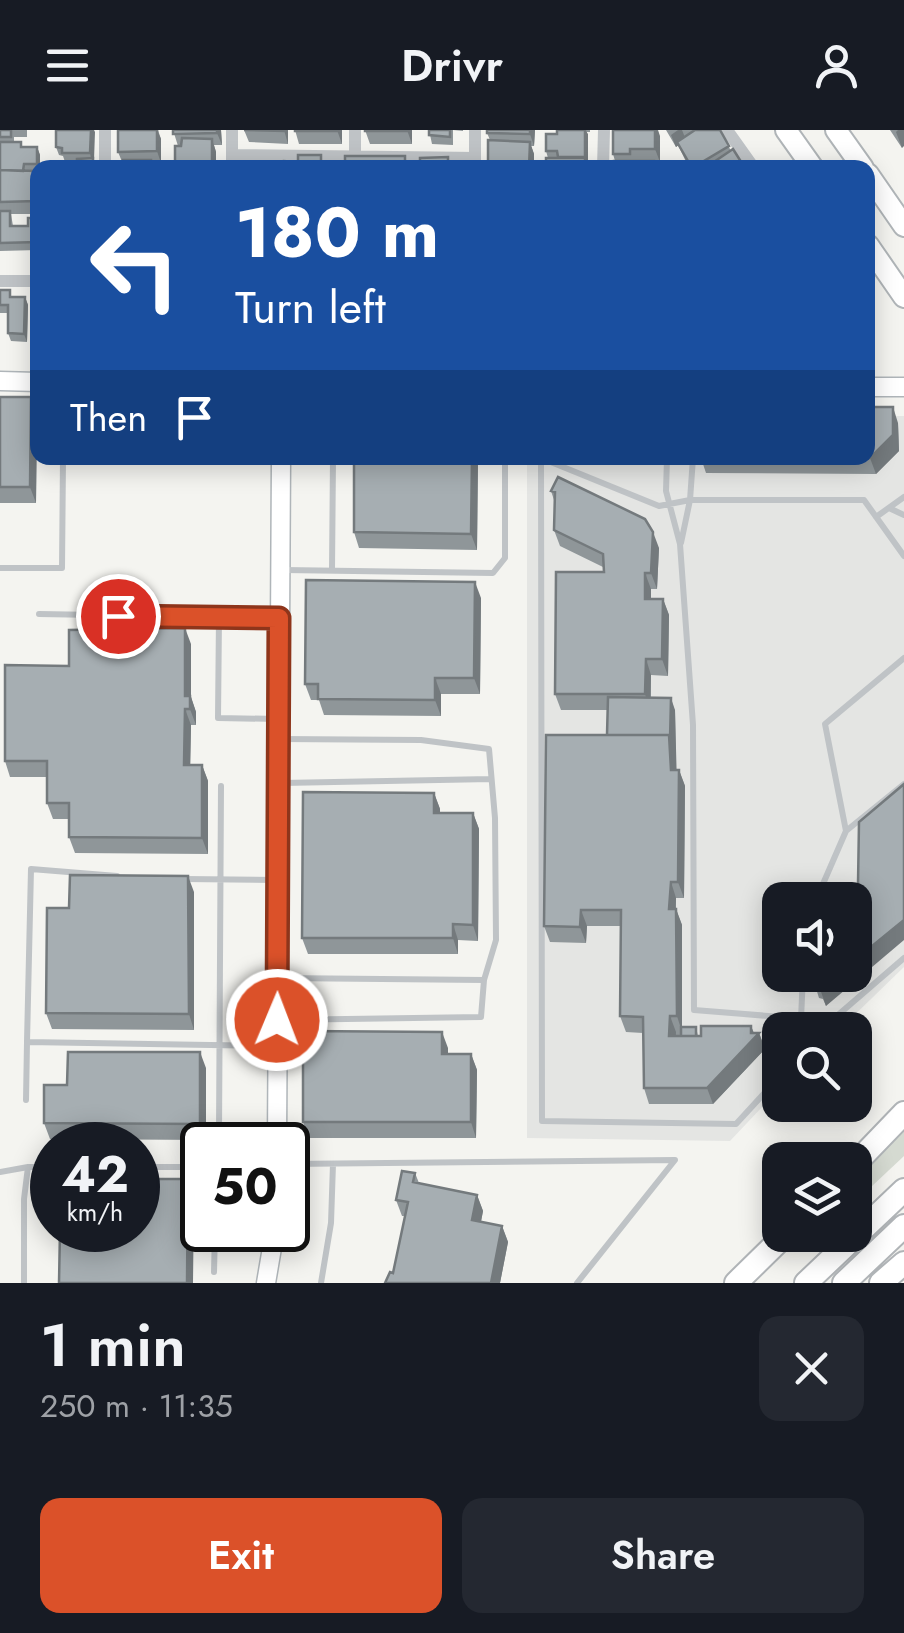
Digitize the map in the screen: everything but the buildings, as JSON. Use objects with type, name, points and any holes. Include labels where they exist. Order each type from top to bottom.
[{"type":"highway","points":[[872,1146],[904,1113]]},
{"type":"highway","points":[[806,1283],[904,1190]]},
{"type":"highway","points":[[844,1283],[904,1226]]},
{"type":"highway","points":[[736,1283],[768,1252]]},
{"type":"highway","points":[[881,1283],[904,1263]]},
{"type":"main road","points":[[786,130],[807,160]]},
{"type":"main road","points":[[836,130],[857,160]]},
{"type":"main road","points":[[875,183],[902,218]]},
{"type":"main road","points":[[875,255],[904,297]]},
{"type":"main road","points":[[0,381],[30,382]]},
{"type":"main road","points":[[875,387],[904,388]]},
{"type":"main road","points":[[276,1122],[281,465]]},
{"type":"main road","points":[[266,1283],[272,1252]]},
{"type":"street","points":[[105,130],[105,160]]},
{"type":"street","points":[[232,130],[232,160]]},
{"type":"street","points":[[355,155],[356,130]]},
{"type":"street","points":[[475,130],[475,160]]},
{"type":"street","points":[[603,160],[604,130]]},
{"type":"street","points":[[727,130],[748,160]]},
{"type":"street","points":[[252,160],[355,155],[430,160]]},
{"type":"street","points":[[0,281],[30,281]]},
{"type":"lane","points":[[0,568],[62,568],[63,465]]},
{"type":"lane","points":[[332,570],[334,465]]},
{"type":"lane","points":[[280,570],[493,573],[505,558],[505,465]]},
{"type":"lane","points":[[541,465],[542,1121],[736,1124],[762,1096]]},
{"type":"lane","points":[[558,465],[658,506],[690,500],[864,500],[904,556]]},
{"type":"lane","points":[[667,465],[666,491],[680,544],[694,758],[694,1010],[762,1016]]},
{"type":"lane","points":[[680,544],[690,500],[692,465]]},
{"type":"lane","points":[[876,517],[904,497]]},
{"type":"lane","points":[[889,508],[904,515]]},
{"type":"lane","points":[[40,614],[279,618]]},
{"type":"lane","points":[[218,618],[218,718],[279,719]]},
{"type":"lane","points":[[846,832],[826,724],[904,658]]},
{"type":"lane","points":[[277,1020],[481,1017],[484,980],[496,940],[489,749],[422,740],[278,739]]},
{"type":"lane","points":[[278,783],[491,780]]},
{"type":"lane","points":[[824,882],[846,832],[904,784]]},
{"type":"lane","points":[[219,1122],[221,786]]},
{"type":"lane","points":[[26,1100],[31,869],[135,877]]},
{"type":"lane","points":[[170,878],[278,880]]},
{"type":"lane","points":[[842,1012],[904,958]]},
{"type":"lane","points":[[277,978],[484,980]]},
{"type":"lane","points":[[26,1042],[277,1046]]},
{"type":"lane","points":[[310,1164],[675,1160],[576,1283]]},
{"type":"lane","points":[[321,1283],[333,1164]]},
{"type":"lane","points":[[0,1172],[28,1167],[24,1283]]},
{"type":"lane","points":[[214,1252],[214,1272]]},
{"type":"shaded area","points":[[875,416],[904,416],[904,967],[858,1012],[762,1012],[762,1107],[730,1141],[527,1138],[527,465],[875,465]]},
{"type":"shaded area","points":[[904,1123],[904,1156],[872,1186],[872,1156]]},
{"type":"route","points":[[118,616],[279,618],[277,1020]]}]
